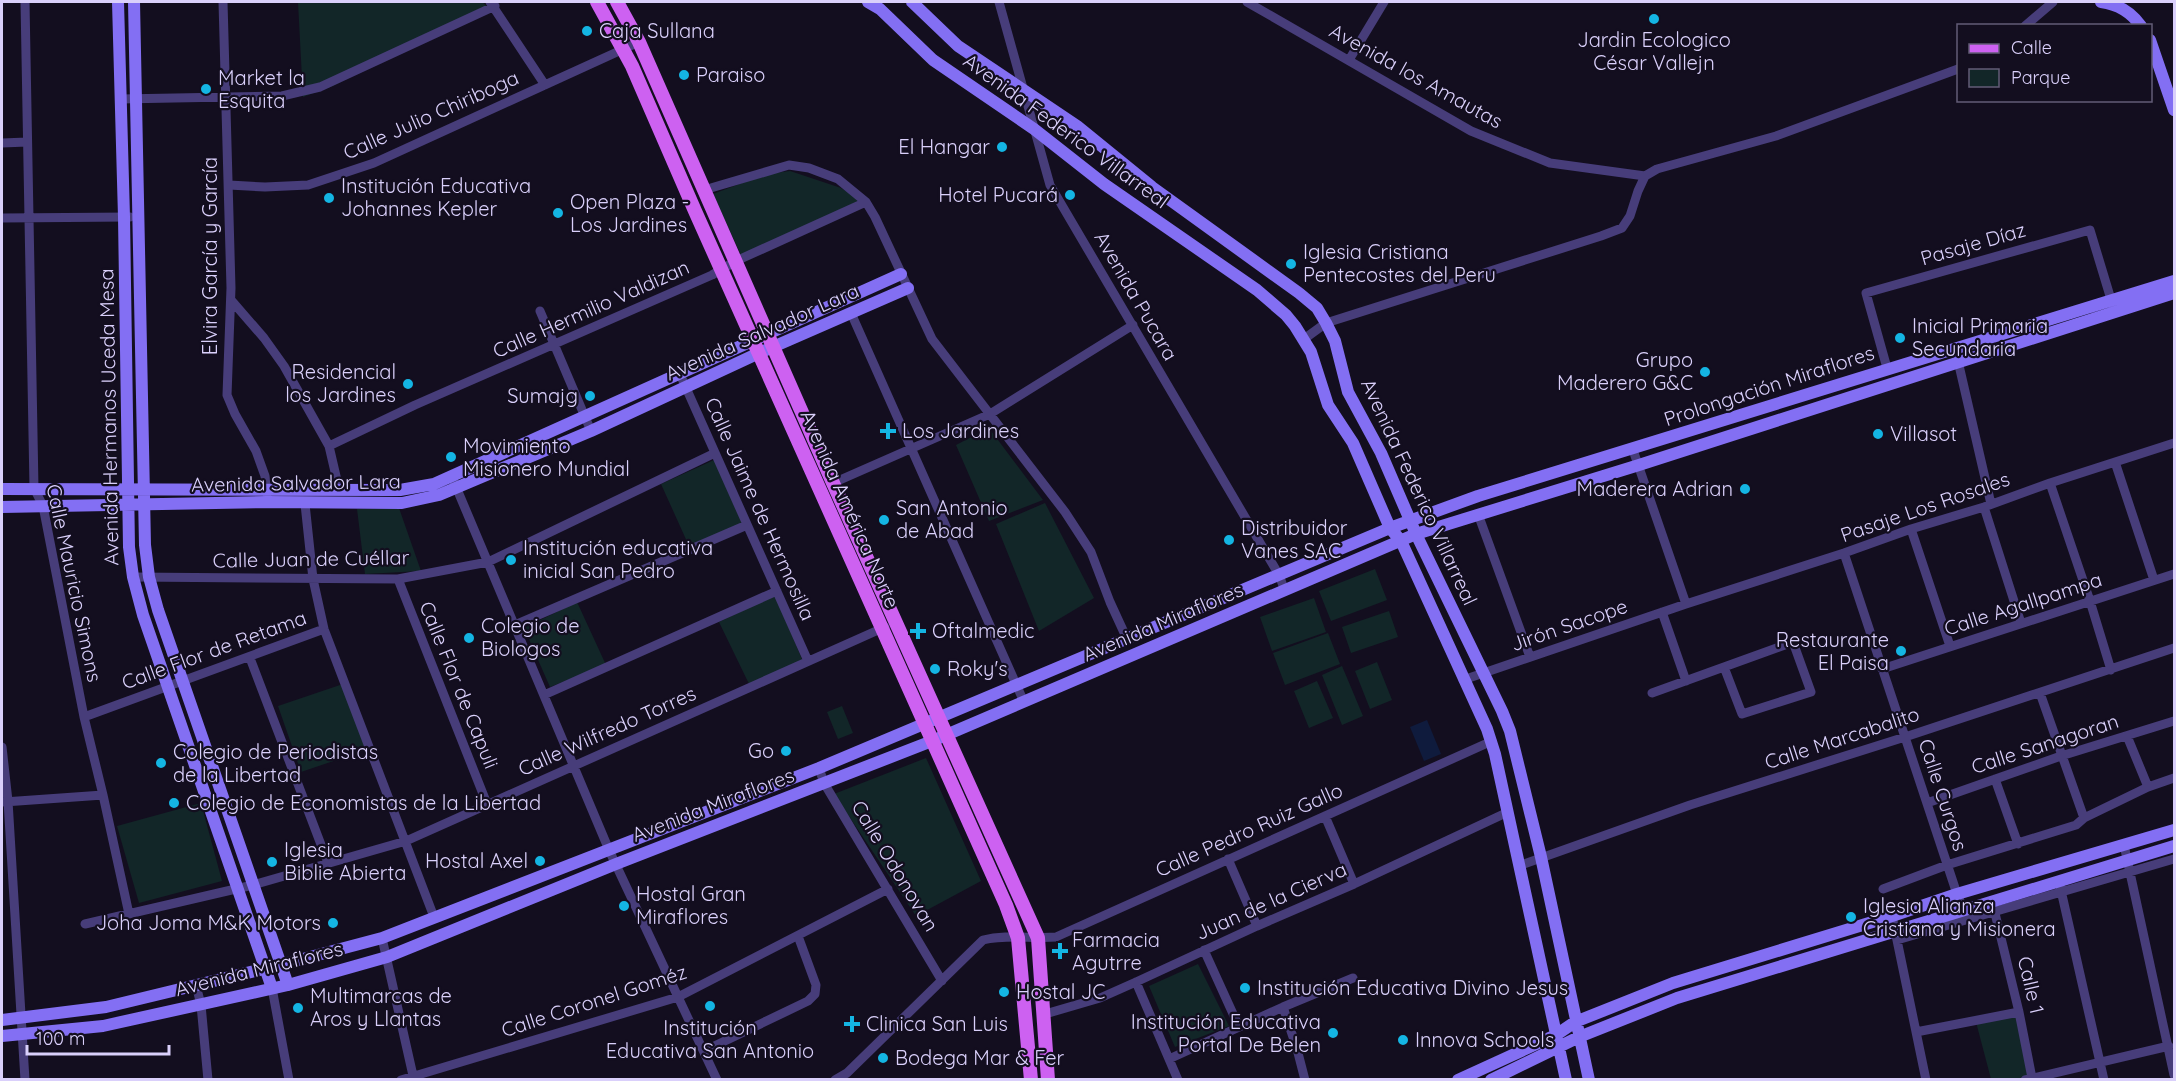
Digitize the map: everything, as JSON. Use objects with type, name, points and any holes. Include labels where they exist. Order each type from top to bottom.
[{"type":"main road","name":"Avenida Hermanos Uceda Mesa","points":[[118,2],[129,547],[133,577],[143,615],[272,988]]},
{"type":"main road","name":"Avenida Hermanos Uceda Mesa","points":[[134,2],[145,545],[149,577],[182,682],[288,985]]},
{"type":"main road","name":"Avenida América Norte","points":[[597,2],[625,49],[1018,938],[1031,1080]]},
{"type":"main road","name":"Avenida América Norte","points":[[617,2],[639,42],[945,735],[1038,938],[1048,1080]]},
{"type":"main road","name":"Avenida Federico Villarreal","points":[[868,2],[880,9],[933,60],[1034,129],[1104,184],[1257,290],[1286,315],[1304,339],[1311,352],[1324,396],[1353,443],[1390,528],[1401,542],[1491,741],[1521,865],[1566,1080]]},
{"type":"main road","name":"Avenida Federico Villarreal","points":[[912,2],[958,46],[1077,126],[1152,187],[1317,308],[1335,341],[1348,392],[1381,453],[1416,534],[1502,711],[1513,739],[1589,1080]]},
{"type":"main road","points":[[2100,2],[2114,4],[2135,18],[2140,24]]},
{"type":"main road","points":[[2152,43],[2175,110]]},
{"type":"main road","name":"Avenida Salvador Lara","points":[[2,489],[400,490],[455,483],[585,416],[901,274]]},
{"type":"main road","name":"Prolongación Miraflores","points":[[1411,522],[1478,496],[2175,281]]},
{"type":"main road","name":"Avenida Salvador Lara","points":[[2,507],[267,502],[402,503],[591,431],[759,353],[908,288]]},
{"type":"main road","name":"Prolongación Miraflores","points":[[1416,534],[2175,293]]},
{"type":"main road","points":[[126,374],[142,374]]},
{"type":"main road","name":"Avenida Miraflores","points":[[2,1020],[106,1007],[382,938],[819,768],[1390,528],[1411,522]]},
{"type":"main road","name":"Avenida Miraflores","points":[[2,1036],[104,1026],[288,985],[387,957],[616,864],[932,741],[1416,534]]},
{"type":"main road","points":[[1132,638],[1142,651]]},
{"type":"main road","points":[[1491,1080],[1557,1042],[1575,1022],[1673,983],[1957,894],[2175,830]]},
{"type":"main road","points":[[1458,1080],[1475,1076],[1557,1042],[1579,1037],[1677,998],[1896,935],[1964,910],[1993,906],[2129,867],[2175,846]]},
{"type":"main road","points":[[1673,983],[1677,998]]},
{"type":"street","name":"Calle Mauricio Simons","points":[[25,2],[34,488],[43,506],[84,717],[129,914]]},
{"type":"street","name":"Elvira García y García","points":[[223,2],[231,300],[228,395],[266,476],[267,502]]},
{"type":"street","name":"Avenida Pucara","points":[[999,2],[1050,185],[1279,575],[1285,591]]},
{"type":"street","name":"Avenida los Amautas","points":[[1247,2],[1471,131],[1551,163],[1645,176]]},
{"type":"street","points":[[1349,60],[1384,2]]},
{"type":"street","points":[[2027,24],[2053,2]]},
{"type":"street","points":[[120,99],[282,96],[320,87],[493,4],[545,85]]},
{"type":"street","name":"Calle Julio Chiriboga","points":[[229,185],[265,187],[308,185],[374,163],[639,42]]},
{"type":"street","points":[[1304,339],[1326,323],[1622,228],[1630,216],[1645,176],[1657,169],[1776,136],[1957,70]]},
{"type":"street","points":[[2,143],[27,142]]},
{"type":"street","points":[[704,190],[789,165],[809,168],[838,179],[866,202],[932,339],[1065,512],[1091,552],[1110,602],[1132,638]]},
{"type":"street","name":"Calle Hermilio Valdizan","points":[[329,446],[866,202]]},
{"type":"street","points":[[2,218],[139,217]]},
{"type":"street","name":"Pasaje Díaz","points":[[1887,368],[1866,293],[2090,230],[2111,299]]},
{"type":"street","points":[[2111,299],[2115,312]]},
{"type":"street","points":[[231,300],[264,338],[284,366],[329,446],[339,489]]},
{"type":"street","points":[[540,311],[591,431]]},
{"type":"street","points":[[851,313],[1024,702]]},
{"type":"street","points":[[833,483],[990,414],[1133,326]]},
{"type":"street","points":[[1954,348],[1959,362],[1987,506],[2021,623]]},
{"type":"street","name":"Calle Jaime de Hermosilla","points":[[679,372],[808,661]]},
{"type":"street","name":"Pasaje Los Rosales","points":[[1686,604],[2175,443]]},
{"type":"street","points":[[1633,450],[1686,604]]},
{"type":"street","name":"Calle Juan de Cuéllar","points":[[133,577],[398,579],[489,562],[715,453]]},
{"type":"street","points":[[2115,462],[2154,580]]},
{"type":"street","points":[[455,483],[609,850],[717,1080]]},
{"type":"street","points":[[2050,483],[2091,601],[2111,670]]},
{"type":"street","points":[[305,504],[313,579],[324,629],[434,917]]},
{"type":"street","points":[[1478,514],[1530,657]]},
{"type":"street","points":[[515,625],[747,525]]},
{"type":"street","points":[[1911,529],[1950,646]]},
{"type":"street","name":"Calle Curgos","points":[[1844,553],[1964,910]]},
{"type":"street","name":"Calle Agallpampa","points":[[1882,669],[2175,574]]},
{"type":"street","name":"Calle Flor de Capuli","points":[[398,579],[487,804]]},
{"type":"street","points":[[544,695],[777,591]]},
{"type":"street","name":"Jirón Sacope","points":[[1463,680],[1686,604]]},
{"type":"street","points":[[1662,612],[1686,681]]},
{"type":"street","name":"Calle Wilfredo Torres","points":[[85,924],[253,885],[406,841],[895,622]]},
{"type":"street","name":"Calle Flor de Retama","points":[[84,717],[324,629]]},
{"type":"street","points":[[1652,693],[1793,642],[1810,692],[1742,714],[1724,667]]},
{"type":"street","name":"Calle Marcabalito","points":[[1521,865],[1690,805],[2174,649]]},
{"type":"street","points":[[250,658],[328,863]]},
{"type":"street","points":[[2040,693],[2084,818]]},
{"type":"street","name":"Calle Sanagoran","points":[[1927,803],[2061,756],[2175,721]]},
{"type":"street","points":[[2127,735],[2148,787]]},
{"type":"street","name":"Calle Pedro Ruiz Gallo","points":[[836,1080],[847,1073],[983,940],[996,937],[1056,937],[1491,741]]},
{"type":"street","points":[[2,747],[25,1080]]},
{"type":"street","name":"Calle Odonovan","points":[[819,768],[824,783],[942,981]]},
{"type":"street","points":[[1883,889],[1947,865],[2076,825],[2084,818],[2148,787],[2175,778]]},
{"type":"street","points":[[1995,779],[2018,844]]},
{"type":"street","points":[[4,802],[103,795]]},
{"type":"street","name":"Juan de la Cierva","points":[[1045,1014],[1100,998],[1508,812]]},
{"type":"street","points":[[1325,816],[1354,884]]},
{"type":"street","points":[[2124,845],[2175,1075]]},
{"type":"street","points":[[1228,859],[1257,926]]},
{"type":"street","points":[[2129,867],[2175,859]]},
{"type":"street","points":[[2061,886],[2104,1080]]},
{"type":"street","name":"Calle Coronel Goméz","points":[[401,1080],[414,1078],[678,997],[888,890]]},
{"type":"street","points":[[1896,935],[1993,906]]},
{"type":"street","name":"Calle 1","points":[[1993,906],[2019,1012],[2028,1079]]},
{"type":"street","points":[[1892,916],[1926,1080]]},
{"type":"street","points":[[704,1051],[808,1001],[814,994],[816,985],[798,936]]},
{"type":"street","points":[[382,938],[414,1078]]},
{"type":"street","points":[[1204,950],[1239,1027]]},
{"type":"street","points":[[1169,1059],[1353,978]]},
{"type":"street","points":[[1136,982],[1178,1080]]},
{"type":"street","points":[[196,985],[201,1005],[208,1080]]},
{"type":"street","points":[[272,988],[289,1080]]},
{"type":"street","points":[[1283,1007],[1298,1048],[1305,1080]]},
{"type":"street","points":[[1916,1032],[2019,1012]]},
{"type":"street","points":[[2028,1079],[2169,1046]]},
{"type":"green space","points":[[298,2],[482,2],[488,7],[333,86],[303,97]]},
{"type":"green space","points":[[790,171],[841,188],[861,200],[741,255],[713,194],[766,174]]},
{"type":"green space","points":[[989,428],[1043,500],[989,521],[956,445]]},
{"type":"green space","points":[[714,460],[742,523],[689,546],[661,484]]},
{"type":"green space","points":[[1045,503],[1094,598],[1039,631],[996,524]]},
{"type":"green space","points":[[399,508],[421,571],[365,574],[357,509]]},
{"type":"green space","points":[[1375,569],[1387,600],[1331,621],[1319,591]]},
{"type":"green space","points":[[775,595],[804,664],[750,686],[719,622]]},
{"type":"green space","points":[[1314,598],[1326,632],[1272,651],[1260,617]]},
{"type":"green space","points":[[577,602],[606,665],[550,687],[524,628]]},
{"type":"green space","points":[[1389,611],[1398,637],[1351,653],[1342,627]]},
{"type":"green space","points":[[1328,633],[1340,664],[1285,685],[1273,653]]},
{"type":"green space","points":[[1377,662],[1392,700],[1370,709],[1355,671]]},
{"type":"green space","points":[[1342,666],[1363,716],[1342,725],[1322,675]]},
{"type":"green space","points":[[1317,681],[1333,718],[1309,728],[1294,691]]},
{"type":"green space","points":[[343,684],[366,750],[301,772],[278,706]]},
{"type":"green space","points":[[842,706],[853,733],[838,739],[827,712]]},
{"type":"green space","points":[[926,758],[981,881],[916,916],[834,794]]},
{"type":"green space","points":[[201,803],[222,881],[139,903],[117,826]]},
{"type":"green space","points":[[1198,964],[1229,1026],[1175,1047],[1149,986]]},
{"type":"green space","points":[[2019,1012],[2032,1078],[1991,1079],[1976,1022]]},
{"type":"water","points":[[1427,720],[1441,754],[1424,761],[1410,727]]},
{"type":"place","name":"Jardin Ecologico César Vallejn","points":[[1654,19]]},
{"type":"place","name":"Caja Sullana","points":[[587,31]]},
{"type":"place","name":"Paraiso","points":[[684,75]]},
{"type":"place","name":"Market la Esquita","points":[[206,89]]},
{"type":"place","name":"El Hangar","points":[[1002,147]]},
{"type":"place","name":"Hotel Pucará","points":[[1070,195]]},
{"type":"place","name":"Institución Educativa Johannes Kepler","points":[[329,198]]},
{"type":"place","name":"Open Plaza - Los Jardines","points":[[558,213]]},
{"type":"place","name":"Iglesia Cristiana Pentecostes del Peru","points":[[1291,264]]},
{"type":"place","name":"Inicial Primaria Secundaria","points":[[1900,338]]},
{"type":"place","name":"Grupo Maderero G&C","points":[[1705,372]]},
{"type":"place","name":"Residencial los Jardines","points":[[408,384]]},
{"type":"place","name":"Sumajg","points":[[590,396]]},
{"type":"place","name":"Los Jardines","points":[[888,431]]},
{"type":"place","name":"Villasot","points":[[1878,434]]},
{"type":"place","name":"Movimiento Misionero Mundial","points":[[451,457]]},
{"type":"place","name":"Maderera Adrian","points":[[1745,489]]},
{"type":"place","name":"San Antonio de Abad","points":[[884,520]]},
{"type":"place","name":"Distribuidor Vanes SAC","points":[[1229,540]]},
{"type":"place","name":"Institución educativa inicial San Pedro","points":[[511,560]]},
{"type":"place","name":"Oftalmedic","points":[[918,631]]},
{"type":"place","name":"Colegio de Biologos","points":[[469,638]]},
{"type":"place","name":"Restaurante El Paisa","points":[[1901,651]]},
{"type":"place","name":"Roky's","points":[[935,669]]},
{"type":"place","name":"Go","points":[[786,751]]},
{"type":"place","name":"Colegio de Periodistas de la Libertad","points":[[161,763]]},
{"type":"place","name":"Colegio de Economistas de la Libertad","points":[[174,803]]},
{"type":"place","name":"Hostal Axel","points":[[540,861]]},
{"type":"place","name":"Iglesia Biblie Abierta","points":[[272,862]]},
{"type":"place","name":"Hostal Gran Miraflores","points":[[624,906]]},
{"type":"place","name":"Iglesia Alianza Cristiana y Misionera","points":[[1851,917]]},
{"type":"place","name":"Joha Joma M&K Motors","points":[[333,923]]},
{"type":"place","name":"Farmacia Agutrre","points":[[1060,951]]},
{"type":"place","name":"Institución Educativa Divino Jesus","points":[[1245,988]]},
{"type":"place","name":"Hostal JC","points":[[1004,992]]},
{"type":"place","name":"Institución Educativa San Antonio","points":[[710,1006]]},
{"type":"place","name":"Multimarcas de Aros y Llantas","points":[[298,1008]]},
{"type":"place","name":"Clinica San Luis","points":[[852,1024]]},
{"type":"place","name":"Institución Educativa Portal De Belen","points":[[1333,1033]]},
{"type":"place","name":"Innova Schools","points":[[1403,1040]]},
{"type":"place","name":"Bodega Mar & Fer","points":[[883,1058]]}]
